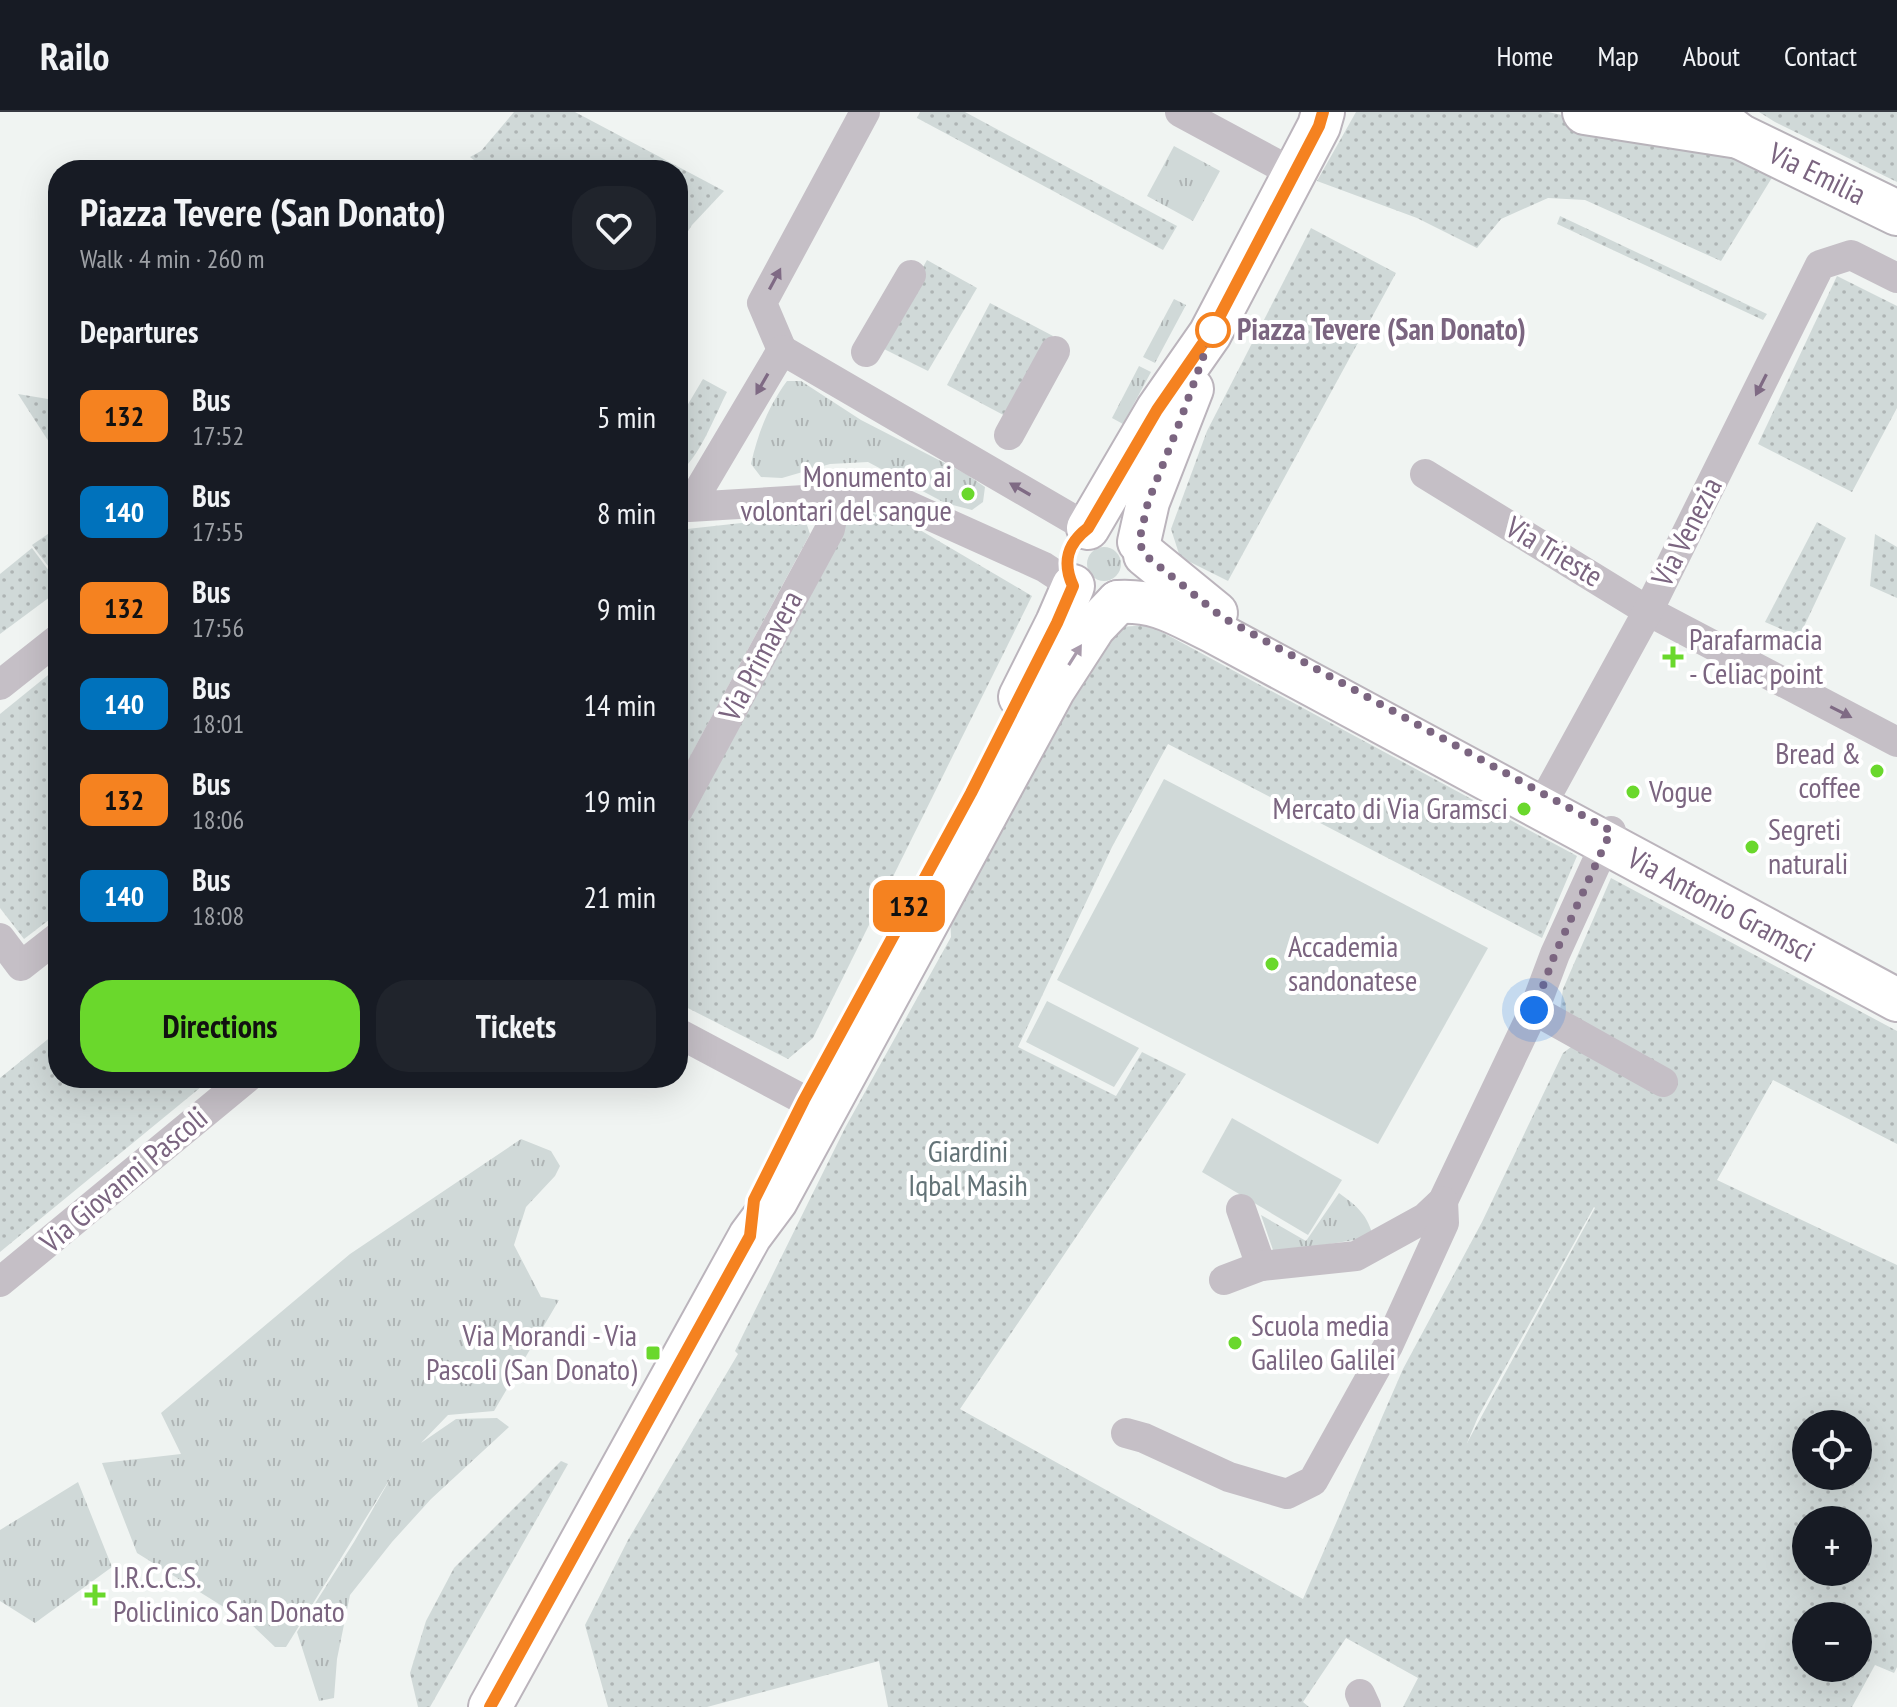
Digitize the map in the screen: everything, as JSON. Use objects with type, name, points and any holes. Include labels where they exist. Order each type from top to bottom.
[{"type":"main road","name":"Via Emilia","points":[[1585,112],[1723,124],[1897,213]]},
{"type":"street","points":[[865,112],[762,303],[782,350],[1088,528],[1118,525],[1130,532],[1142,548]]},
{"type":"street","points":[[1180,112],[1295,174]]},
{"type":"street","points":[[757,1226],[754,1200],[804,1100],[971,793],[1057,623],[1073,586],[1067,573],[1066,559],[1077,537],[1088,528],[1157,410],[1210,334],[1295,174],[1323,112]]},
{"type":"street","name":"Via Venezia","points":[[1543,802],[1648,611],[1820,265],[1851,255],[1897,278]]},
{"type":"street","points":[[866,352],[911,275]]},
{"type":"street","points":[[490,1707],[757,1226],[776,1201],[1054,689],[1094,627],[1140,585],[1145,569],[1142,548],[1148,502],[1210,334]]},
{"type":"street","points":[[688,502],[713,468],[782,350]]},
{"type":"street","points":[[1009,435],[1055,351]]},
{"type":"street","points":[[713,468],[725,489],[744,504]]},
{"type":"street","name":"Via Trieste","points":[[1425,474],[1648,611],[1897,742]]},
{"type":"street","points":[[688,508],[871,496],[902,503],[1044,567],[1073,586],[1082,596],[1095,602],[1118,602]]},
{"type":"street","name":"Via Primavera","points":[[688,792],[830,529],[836,498]]},
{"type":"street","name":"Via Antonio Gramsci","points":[[1142,548],[1222,617],[1543,802]]},
{"type":"street","name":"Via Antonio Gramsci","points":[[1118,602],[1142,601],[1159,605],[1214,632],[1609,837],[1897,1000]]},
{"type":"street","points":[[0,685],[48,647]]},
{"type":"street","points":[[1224,1280],[1261,1266],[1356,1256],[1425,1218],[1443,1201],[1534,1010],[1555,954],[1609,837]]},
{"type":"street","name":"Via Antonio Gramsci","points":[[1609,837],[1897,978]]},
{"type":"street","points":[[804,1100],[825,1088],[940,872],[947,864],[964,855]]},
{"type":"street","points":[[0,938],[21,966],[48,945]]},
{"type":"street","points":[[1534,1010],[1663,1082]]},
{"type":"street","points":[[688,1038],[804,1100]]},
{"type":"street","name":"Via Giovanni Pascoli","points":[[0,1282],[235,1088]]},
{"type":"street","points":[[1126,1433],[1144,1438],[1229,1477],[1287,1494],[1313,1481],[1388,1346],[1444,1223],[1443,1201]]},
{"type":"street","points":[[1241,1209],[1261,1266]]},
{"type":"green space","points":[[514,112],[575,112],[666,160],[474,160],[470,157],[481,151]]},
{"type":"green space","points":[[920,112],[965,112],[1177,226],[1163,250],[917,118]]},
{"type":"green space","points":[[1356,112],[1548,112],[1731,151],[1773,176],[1721,261],[1585,200],[1548,198],[1501,219],[1477,248],[1417,218],[1317,181]]},
{"type":"green space","points":[[1759,112],[1897,112],[1897,182],[1775,122]]},
{"type":"green space","points":[[1174,146],[1220,171],[1193,221],[1147,196]]},
{"type":"green space","points":[[688,172],[724,191],[688,231]]},
{"type":"green space","points":[[1560,216],[1767,314],[1763,320],[1557,224]]},
{"type":"green space","points":[[1311,228],[1396,273],[1228,581],[1180,557],[1171,529],[1207,431]]},
{"type":"green space","points":[[927,260],[977,288],[928,371],[878,346]]},
{"type":"green space","points":[[1837,276],[1897,306],[1897,408],[1852,492],[1758,444]]},
{"type":"green space","points":[[1174,299],[1186,305],[1155,363],[1143,357]]},
{"type":"green space","points":[[990,303],[1053,336],[1009,418],[947,385]]},
{"type":"green space","points":[[1139,366],[1151,372],[1123,424],[1112,418]]},
{"type":"green space","points":[[703,379],[727,392],[688,464],[688,404]]},
{"type":"green space","points":[[787,381],[801,381],[861,420],[966,474],[985,487],[983,502],[972,510],[945,503],[868,462],[830,464],[782,478],[761,477],[751,464],[760,431]]},
{"type":"green space","points":[[18,394],[48,399],[48,440]]},
{"type":"green space","points":[[853,510],[903,520],[1032,596],[813,1038],[788,1059],[688,1008],[688,812]]},
{"type":"green space","points":[[804,516],[810,534],[688,760],[688,529]]},
{"type":"green space","points":[[1817,522],[1846,538],[1799,637],[1765,622]]},
{"type":"green space","points":[[48,534],[48,566],[32,545]]},
{"type":"green space","points":[[1875,534],[1897,547],[1897,598],[1870,586]]},
{"type":"green space","points":[[1104,547],[1116,552],[1121,564],[1116,576],[1104,581],[1092,576],[1087,564],[1092,552]]},
{"type":"green space","points":[[32,548],[48,570],[48,598],[0,634],[0,574]]},
{"type":"green space","name":"Giardini Iqbal Masih","points":[[1149,625],[1577,856],[1542,938],[1168,744],[1112,847],[1018,1047],[1116,1096],[1142,1052],[1186,1074],[960,1409],[1303,1599],[1403,1369],[1482,1222],[1563,1053],[1591,1032],[1560,1010],[1563,989],[1611,878],[1897,1031],[1897,1144],[1773,1080],[1717,1180],[1897,1265],[1897,1667],[1894,1673],[1875,1665],[1872,1670],[1872,1602],[1792,1602],[1792,1682],[1866,1682],[1852,1707],[1403,1707],[1418,1678],[1346,1638],[1303,1702],[1309,1707],[888,1707],[879,1661],[707,1707],[608,1707],[585,1625],[628,1540],[738,1354],[735,1351],[845,1128],[951,937],[950,914],[1048,736],[1120,627]],"holes":[[[1595,1208],[1467,1443],[1478,1417]]]},
{"type":"green space","points":[[48,675],[48,921],[24,939],[0,908],[0,714]]},
{"type":"green space","name":"Accademia sandonatese","points":[[1164,779],[1488,948],[1378,1144],[1057,980]]},
{"type":"green space","points":[[1047,1001],[1139,1048],[1114,1087],[1026,1042]]},
{"type":"green space","points":[[48,1039],[48,1088],[200,1088],[0,1252],[0,1078]]},
{"type":"green space","points":[[1232,1118],[1342,1180],[1308,1235],[1202,1172]]},
{"type":"green space","points":[[521,1139],[551,1151],[560,1166],[555,1176],[526,1207],[514,1245],[541,1297],[559,1300],[494,1411],[448,1415],[421,1443],[456,1419],[497,1418],[509,1427],[431,1499],[350,1595],[337,1659],[334,1698],[319,1701],[297,1632],[393,1474],[286,1647],[275,1647],[251,1624],[137,1553],[102,1463],[181,1454],[161,1413],[350,1254]]},
{"type":"green space","points":[[1339,1193],[1361,1212],[1373,1237],[1274,1253],[1261,1215],[1306,1241]]},
{"type":"green space","points":[[561,1461],[568,1464],[430,1707],[418,1707],[410,1673],[426,1621],[454,1568]]},
{"type":"green space","points":[[78,1482],[112,1567],[35,1623],[0,1601],[0,1530]]},
{"type":"bus line","name":"132","points":[[490,1707],[750,1236],[754,1200],[804,1100],[971,793],[1043,652],[1073,586],[1067,573],[1066,559],[1070,546],[1088,528],[1157,410],[1213,329],[1273,219],[1323,112]]},
{"type":"place","name":"Piazza Tevere (San Donato)","points":[[1213,330]]},
{"type":"place","name":"Monumento ai volontari del sangue","points":[[968,494]]},
{"type":"place","name":"Parafarmacia - Celiac point","points":[[1673,657]]},
{"type":"place","name":"Bread & coffee","points":[[1877,771]]},
{"type":"place","name":"Vogue","points":[[1633,792]]},
{"type":"place","name":"Mercato di Via Gramsci","points":[[1524,809]]},
{"type":"place","name":"Segreti naturali","points":[[1752,847]]},
{"type":"place","name":"Accademia sandonatese","points":[[1272,964]]},
{"type":"place","name":"Scuola media Galileo Galilei","points":[[1235,1343]]},
{"type":"place","name":"Via Morandi - Via Pascoli (San Donato)","points":[[653,1353]]},
{"type":"place","name":"I.R.C.C.S. Policlinico San Donato","points":[[95,1595]]},
{"type":"route","points":[[1213,330],[1148,502],[1139,542],[1145,555],[1222,617],[1611,831],[1555,954],[1534,1010]]}]
